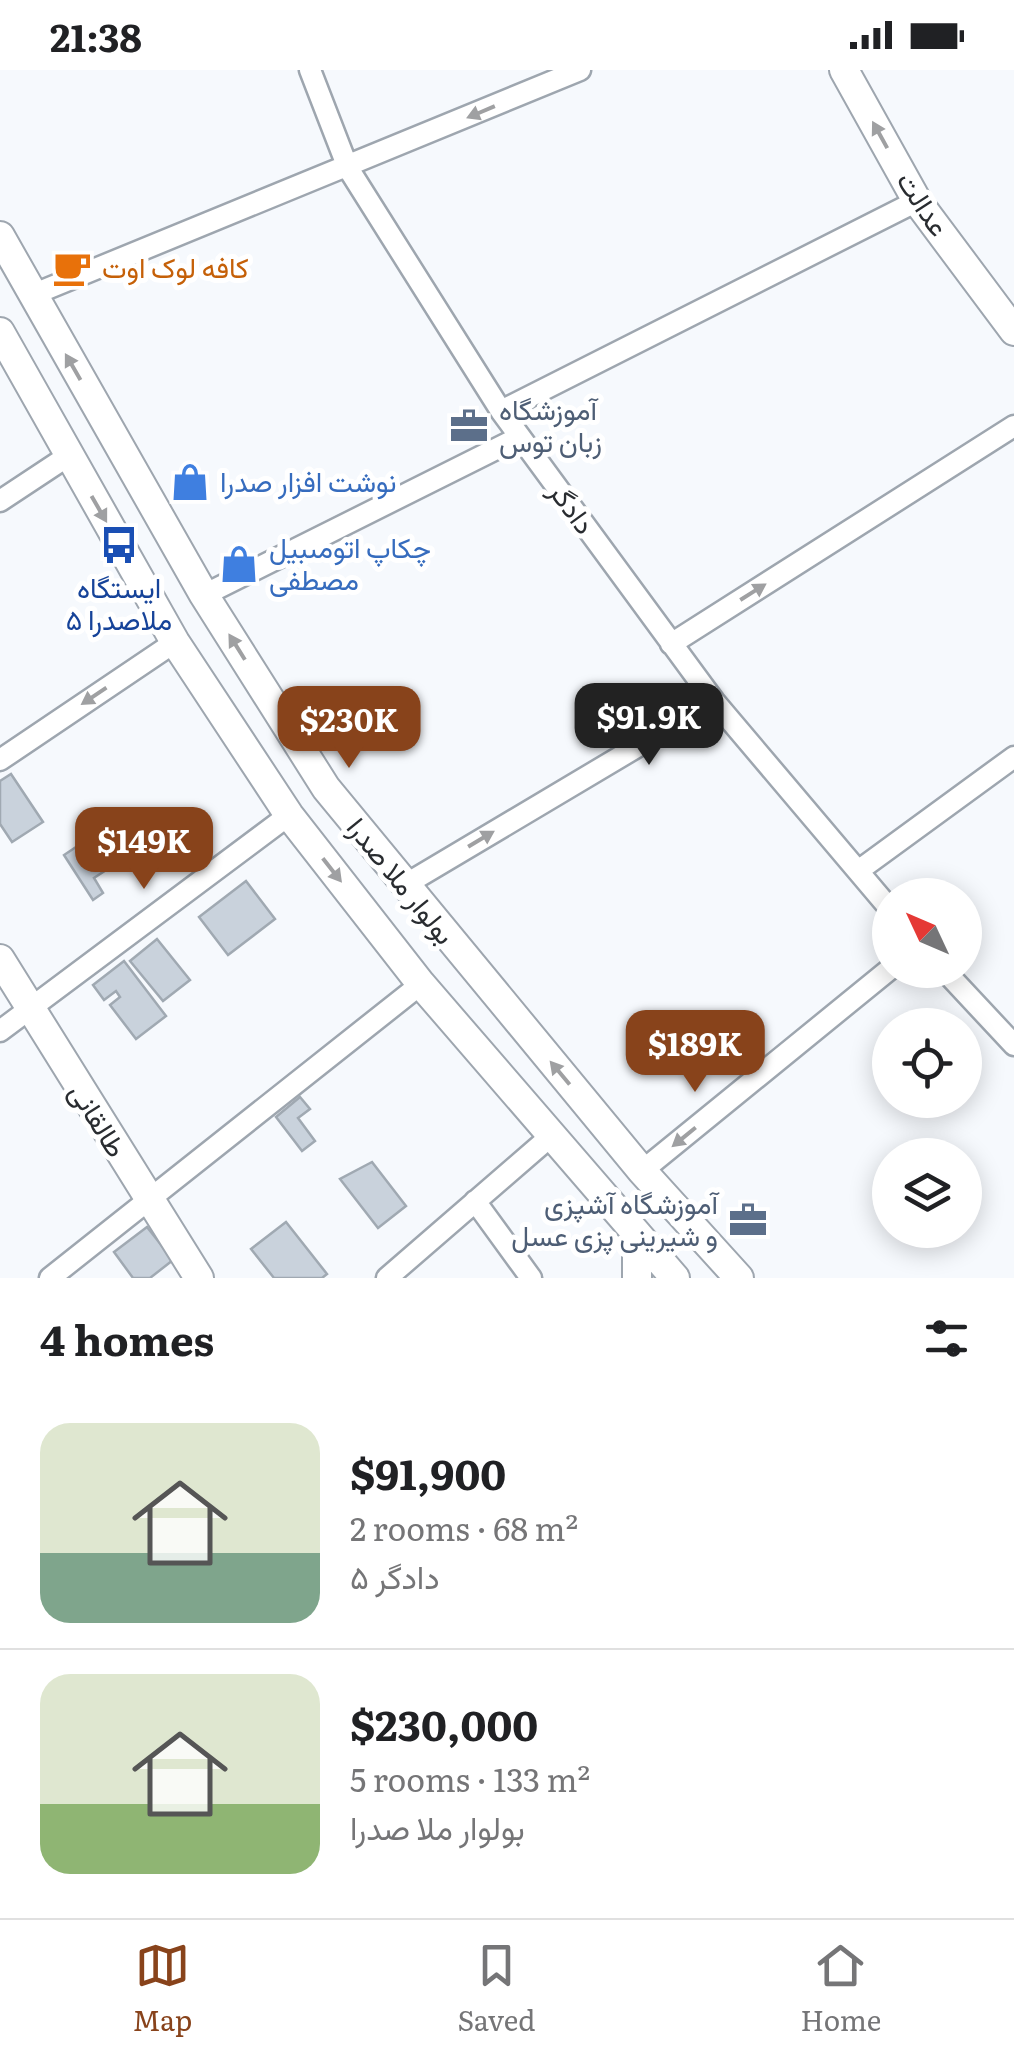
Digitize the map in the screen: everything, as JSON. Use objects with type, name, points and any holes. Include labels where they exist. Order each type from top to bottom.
[{"type":"main road","name":"عدالت","points":[[844,70],[917,201],[1014,331]]},
{"type":"main road","name":"بولوار ملا صدرا","points":[[0,236],[204,596],[326,788],[642,1171],[739,1278]]},
{"type":"main road","name":"بولوار ملا صدرا","points":[[0,332],[175,642],[289,815],[421,984],[675,1278]]},
{"type":"main road","name":"طالقانی","points":[[0,959],[200,1278]]},
{"type":"main road","points":[[637,1278],[638,1237]]},
{"type":"street","name":"دادگر","points":[[310,70],[348,168],[501,411],[714,701],[872,888]]},
{"type":"street","points":[[32,295],[575,72]]},
{"type":"street","points":[[501,411],[917,201]]},
{"type":"street","points":[[671,644],[1014,426]]},
{"type":"street","points":[[204,596],[520,436]]},
{"type":"street","points":[[0,501],[68,456]]},
{"type":"street","points":[[0,760],[175,642]]},
{"type":"street","points":[[403,886],[714,701]]},
{"type":"street","points":[[858,872],[1014,757]]},
{"type":"street","points":[[0,1031],[289,815]]},
{"type":"street","points":[[50,1278],[421,984]]},
{"type":"street","points":[[642,1171],[872,984]]},
{"type":"street","points":[[961,988],[1014,1046]]},
{"type":"street","points":[[387,1278],[551,1136]]},
{"type":"street","points":[[475,1201],[531,1278]]},
{"type":"building","points":[[11,774],[43,822],[12,842],[0,824],[0,781]]},
{"type":"building","points":[[94,835],[114,865],[94,878],[103,893],[93,900],[64,855]]},
{"type":"building","points":[[246,881],[275,919],[228,955],[199,917]]},
{"type":"building","points":[[157,939],[190,980],[163,1001],[130,961]]},
{"type":"building","points":[[124,961],[166,1016],[136,1039],[110,1005],[120,997],[116,991],[104,1000],[93,985]]},
{"type":"building","points":[[300,1097],[310,1109],[298,1118],[315,1141],[302,1151],[276,1117]]},
{"type":"building","points":[[372,1162],[406,1206],[378,1228],[340,1179]]},
{"type":"building","points":[[286,1222],[327,1274],[322,1278],[274,1278],[251,1249]]},
{"type":"building","points":[[147,1227],[173,1260],[150,1278],[133,1278],[114,1252]]},
{"type":"place","name":"کافه لوک اوت","points":[[72,268]]},
{"type":"place","name":"آموزشگاه زبان توس","points":[[469,426]]},
{"type":"place","name":"نوشت افزار صدرا","points":[[190,482]]},
{"type":"place","name":"ایستگاه ملاصدرا ۵","points":[[119,545]]},
{"type":"place","name":"چکاپ اتومىبیل مصطفی","points":[[239,564]]},
{"type":"place","name":"آموزشگاه آشپزی و شیرینی پزی عسل","points":[[748,1220]]}]
